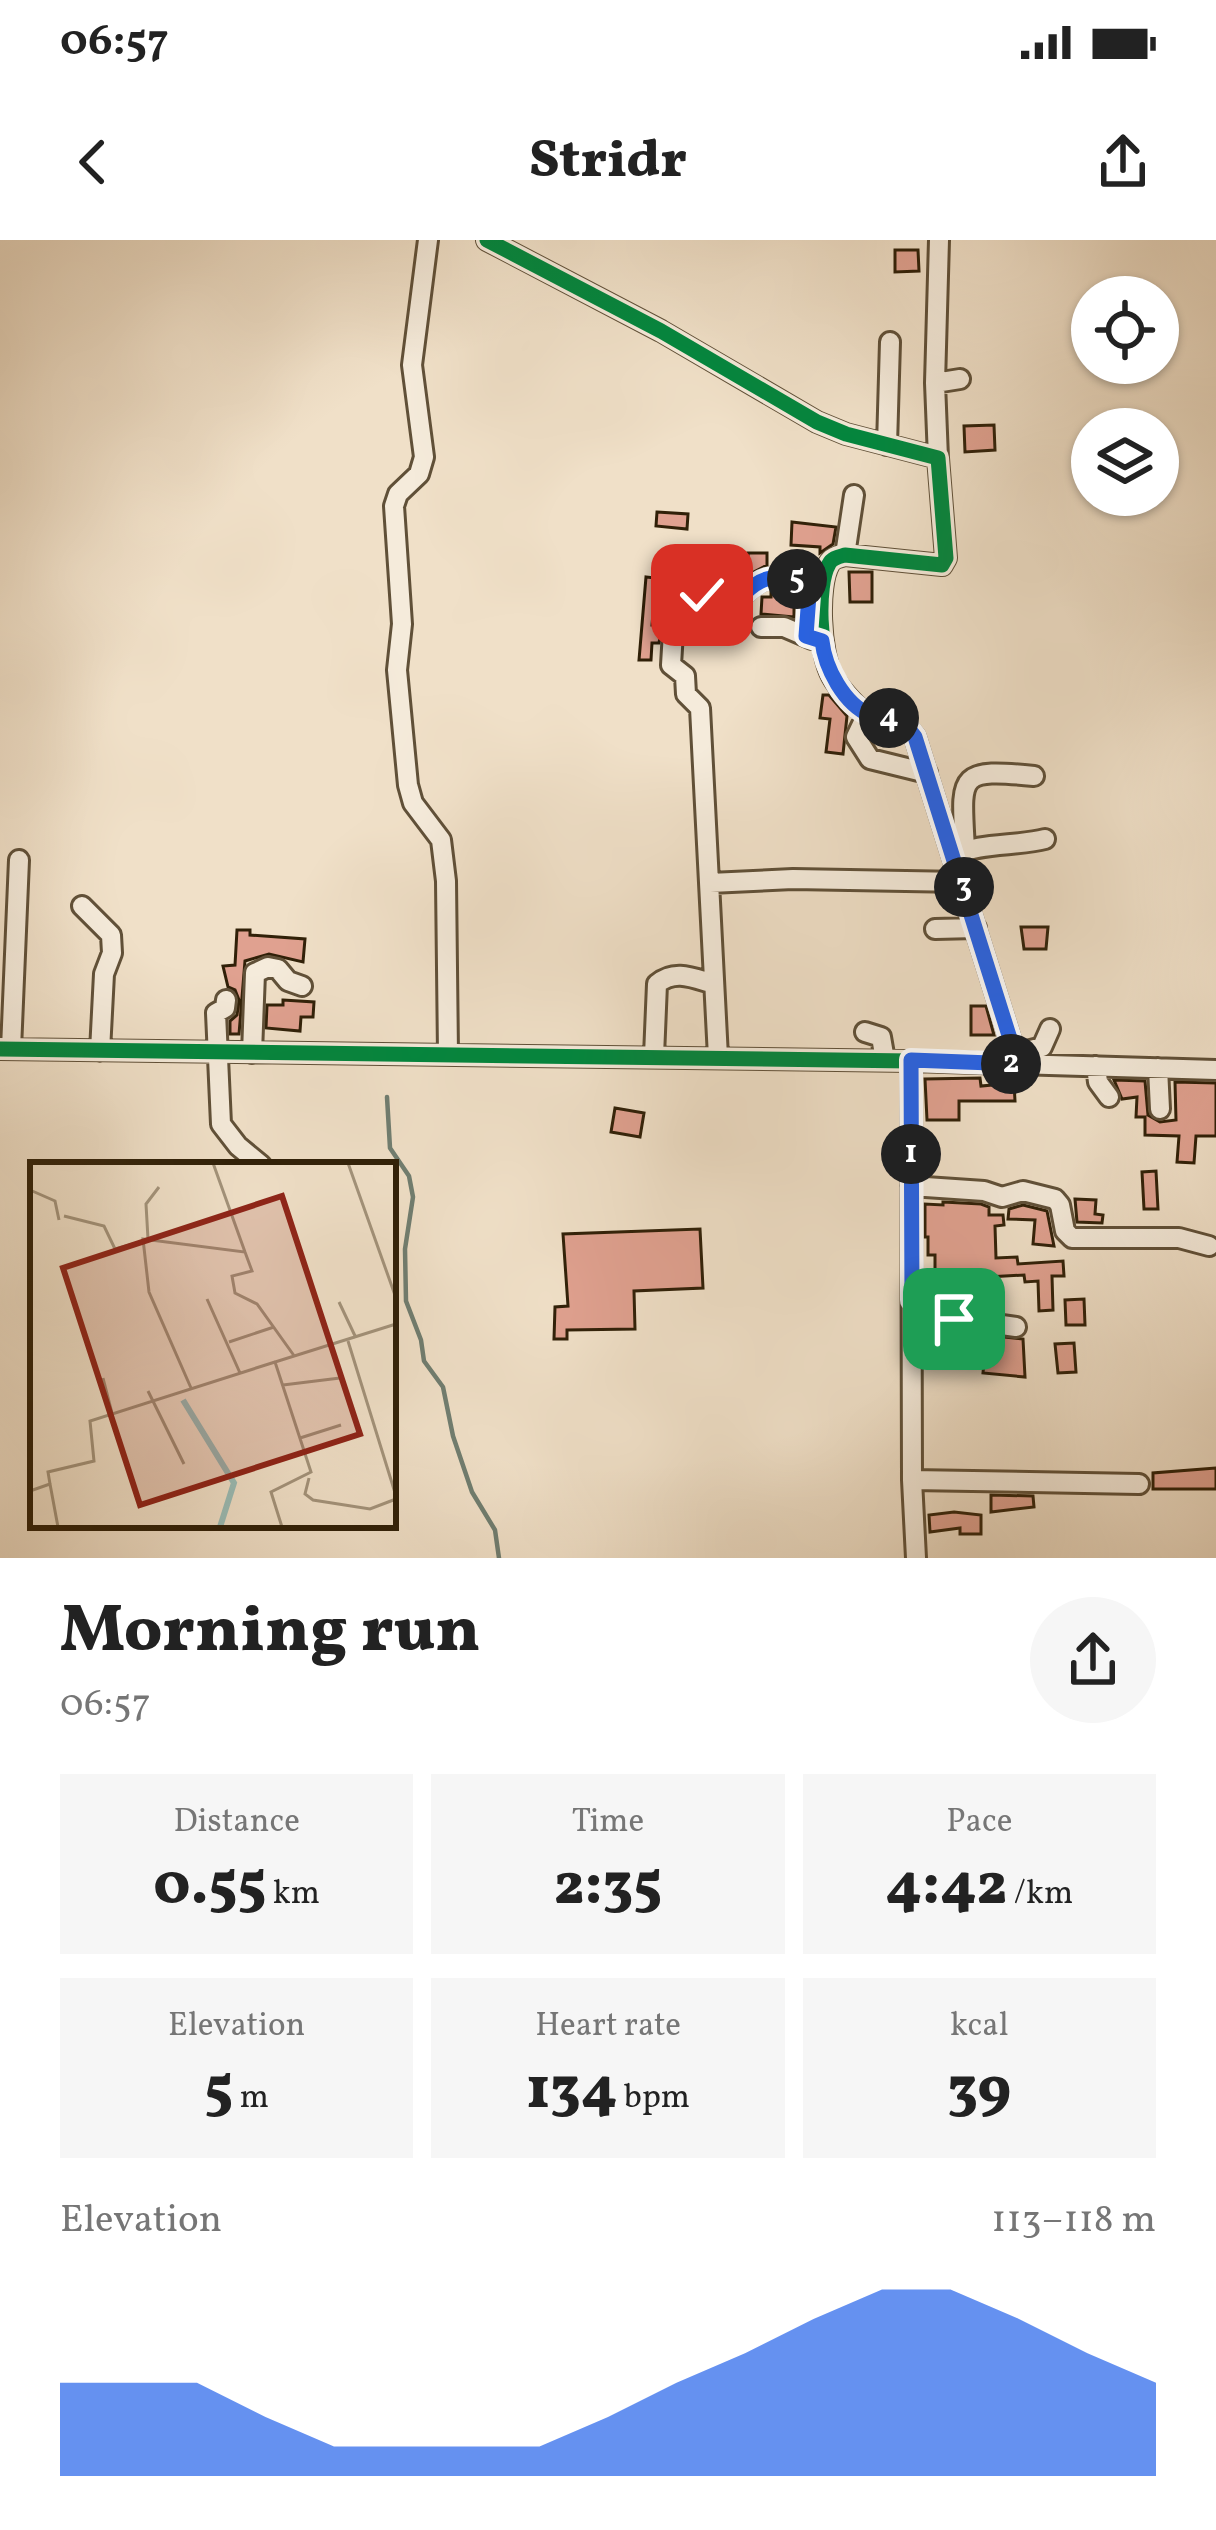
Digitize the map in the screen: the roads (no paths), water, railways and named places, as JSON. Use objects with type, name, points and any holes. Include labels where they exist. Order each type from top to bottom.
[{"type":"street","points":[[428,240],[412,365],[424,457],[419,474],[398,494],[394,506],[401,624],[397,670],[408,785],[413,803],[441,840],[446,881],[448,1054]]},
{"type":"street","points":[[487,240],[662,331],[817,422],[938,458]]},
{"type":"street","points":[[814,639],[829,565],[845,555],[942,565],[946,558],[935,382],[939,240]]},
{"type":"street","points":[[887,445],[890,342]]},
{"type":"street","points":[[935,382],[960,380]]},
{"type":"street","points":[[845,555],[854,495]]},
{"type":"street","points":[[685,574],[682,585],[688,593],[729,601],[739,599],[749,585],[761,579],[805,581],[814,639],[833,678],[867,714],[906,722],[960,854]]},
{"type":"street","points":[[761,627],[784,627],[814,639]]},
{"type":"street","points":[[673,632],[671,665],[685,676],[686,694],[700,708],[718,1057]]},
{"type":"street","points":[[867,714],[856,737],[870,760],[926,773]]},
{"type":"street","points":[[1017,1059],[962,882],[964,786],[980,772],[1034,776]]},
{"type":"street","points":[[960,854],[1045,839]]},
{"type":"street","points":[[12,1049],[19,860]]},
{"type":"street","points":[[710,883],[793,879],[962,882]]},
{"type":"street","points":[[82,906],[111,935],[100,1051]]},
{"type":"street","points":[[935,929],[976,928]]},
{"type":"street","points":[[252,1045],[255,973],[278,969],[288,981],[302,986]]},
{"type":"street","points":[[654,1056],[657,985],[682,975],[714,984]]},
{"type":"street","points":[[226,1000],[225,1008],[216,1013],[221,1124],[257,1162]]},
{"type":"street","points":[[12,1049],[27,1025]]},
{"type":"street","points":[[1017,1059],[1042,1047],[1050,1029]]},
{"type":"street","points":[[865,1032],[881,1037],[885,1060]]},
{"type":"street","points":[[12,1049],[252,1045],[448,1054],[1017,1059],[1216,1070]]},
{"type":"street","points":[[911,1060],[916,1558]]},
{"type":"street","points":[[1096,1066],[1098,1082],[1109,1097]]},
{"type":"street","points":[[1158,1068],[1160,1109]]},
{"type":"street","points":[[911,1186],[984,1191],[1002,1197],[1023,1191],[1055,1199],[1065,1231],[1072,1238],[1179,1238],[1209,1246]]},
{"type":"street","points":[[912,1300],[945,1317],[1016,1328]]},
{"type":"street","points":[[912,1480],[1139,1484]]},
{"type":"waterway","points":[[387,1097],[390,1148],[409,1176],[413,1197],[405,1249],[406,1301],[424,1361],[443,1387],[472,1492],[495,1530],[499,1558]]}]
